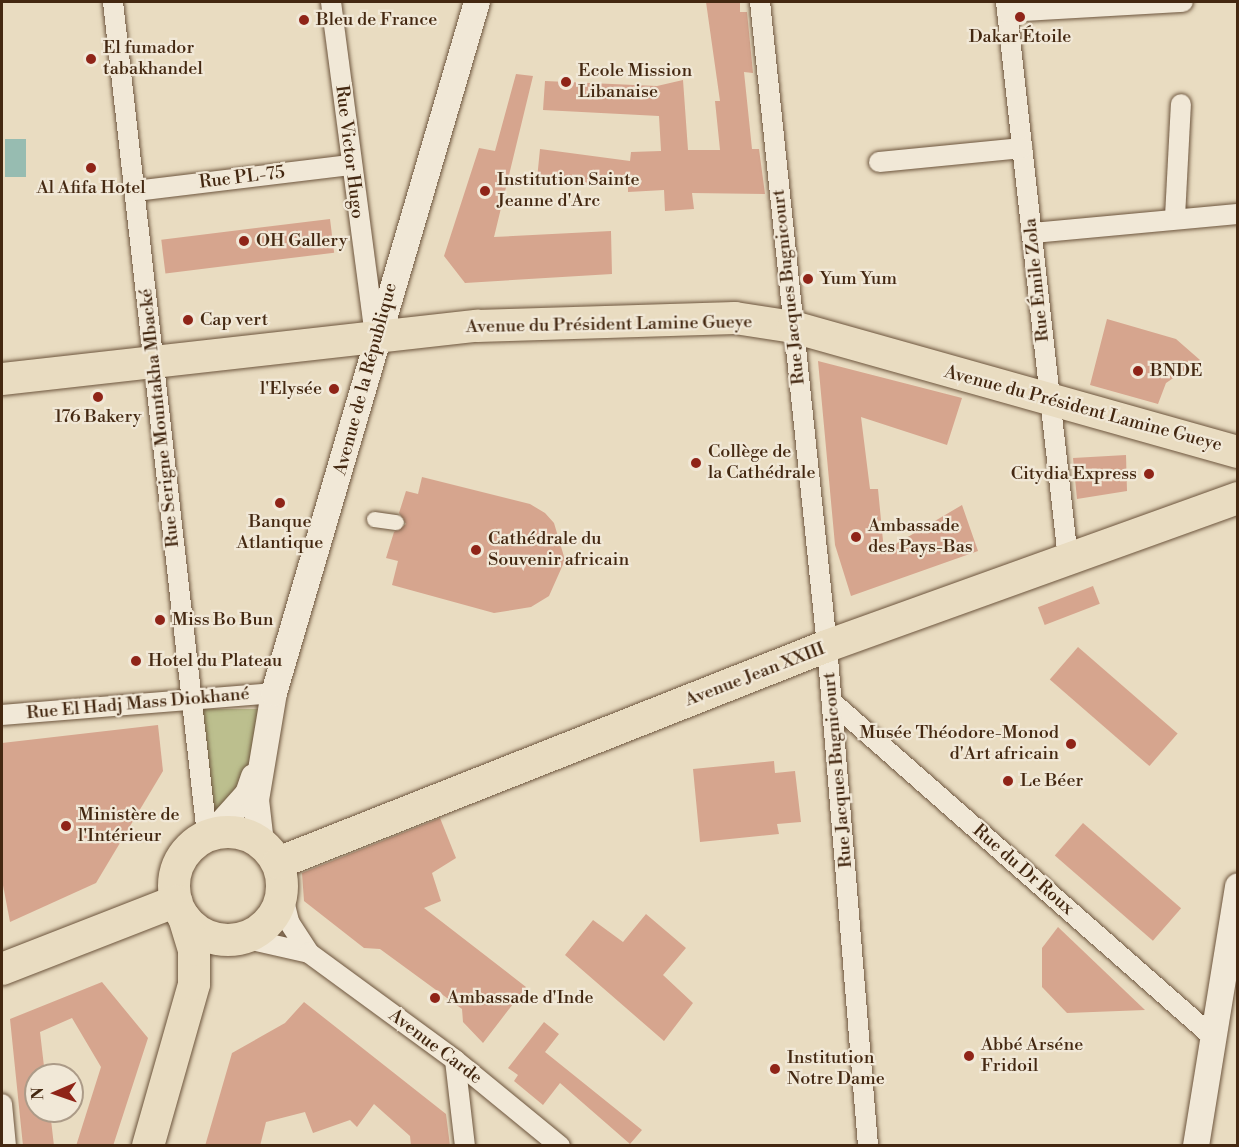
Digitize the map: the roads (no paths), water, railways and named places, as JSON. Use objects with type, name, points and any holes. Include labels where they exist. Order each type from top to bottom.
[{"type":"main road","name":"Avenue du Président Lamine Gueye","points":[[2,379],[153,359],[477,326],[735,318],[793,327],[1050,402],[1238,452]]},
{"type":"main road","points":[[1238,452],[1238,492]]},
{"type":"main road","name":"Avenue Jean XXIII","points":[[274,866],[827,646],[1238,498]]},
{"type":"main road","points":[[148,1146],[189,1005],[196,966],[180,909],[179,862],[210,834],[234,831],[274,866],[269,921],[243,938],[209,973],[189,1005]]},
{"type":"main road","points":[[180,909],[215,938],[243,938]]},
{"type":"main road","points":[[2,969],[180,909]]},
{"type":"street","name":"Rue Serigne Mountakha Mbacké","points":[[113,2],[192,698],[210,834]]},
{"type":"street","name":"Rue Victor Hugo","points":[[331,2],[350,165],[375,338]]},
{"type":"street","name":"Avenue de la République","points":[[274,866],[256,800],[274,693],[375,338],[477,2]]},
{"type":"street","name":"Rue Jacques Bugnicourt","points":[[760,2],[827,646],[868,1146]]},
{"type":"street","points":[[1007,7],[1183,2]]},
{"type":"street","name":"Rue Émile Zola","points":[[1007,7],[1068,559]]},
{"type":"street","points":[[1176,217],[1181,104]]},
{"type":"street","points":[[879,162],[1023,148]]},
{"type":"street","name":"Rue PL-75","points":[[135,191],[350,165]]},
{"type":"street","points":[[1032,233],[1176,217],[1238,214]]},
{"type":"street","points":[[374,519],[396,522]]},
{"type":"street","name":"Rue El Hadj Mass Diokhané","points":[[2,716],[192,698],[274,693]]},
{"type":"street","name":"Rue du Dr Roux","points":[[832,702],[1214,1038]]},
{"type":"street","name":"Avenue de la République","points":[[210,834],[248,794],[262,758]]},
{"type":"street","name":"Avenue Carde","points":[[274,866],[289,922],[309,953],[455,1060],[560,1146]]},
{"type":"street","points":[[1196,1146],[1234,935],[1238,886]]},
{"type":"street","name":"Avenue Carde","points":[[243,938],[309,953]]},
{"type":"street","points":[[455,1060],[465,1146]]},
{"type":"street","points":[[2,1104],[6,1146]]},
{"type":"water","points":[[5,139],[26,139],[26,177],[5,177]]},
{"type":"place","name":"Dakar Étoile","points":[[1020,17]]},
{"type":"place","name":"Bleu de France","points":[[304,20]]},
{"type":"place","name":"El fumador tabakhandel","points":[[91,59]]},
{"type":"place","name":"Ecole Mission Libanaise","points":[[566,82]]},
{"type":"place","name":"Al Afifa Hotel","points":[[91,168]]},
{"type":"place","name":"Institution Sainte Jeanne d'Arc","points":[[485,191]]},
{"type":"place","name":"OH Gallery","points":[[244,241]]},
{"type":"place","name":"Yum Yum","points":[[808,279]]},
{"type":"place","name":"Cap vert","points":[[188,320]]},
{"type":"place","name":"BNDE","points":[[1138,371]]},
{"type":"place","name":"l'Elysée","points":[[334,389]]},
{"type":"place","name":"176 Bakery","points":[[98,397]]},
{"type":"place","name":"Collège de la Cathédrale","points":[[696,463]]},
{"type":"place","name":"Citydia Express","points":[[1149,474]]},
{"type":"place","name":"Banque Atlantique","points":[[280,503]]},
{"type":"place","name":"Ambassade des Pays-Bas","points":[[856,537]]},
{"type":"place","name":"Cathédrale du Souvenir africain","points":[[476,550]]},
{"type":"place","name":"Miss Bo Bun","points":[[160,620]]},
{"type":"place","name":"Hotel du Plateau","points":[[136,661]]},
{"type":"place","name":"Musée Théodore-Monod d'Art africain","points":[[1071,744]]},
{"type":"place","name":"Le Béer","points":[[1008,781]]},
{"type":"place","name":"Ministère de l'Intérieur","points":[[66,826]]},
{"type":"place","name":"Ambassade d'Inde","points":[[435,998]]},
{"type":"place","name":"Abbé Arséne Fridoil","points":[[969,1056]]},
{"type":"place","name":"Institution Notre Dame","points":[[775,1069]]}]
